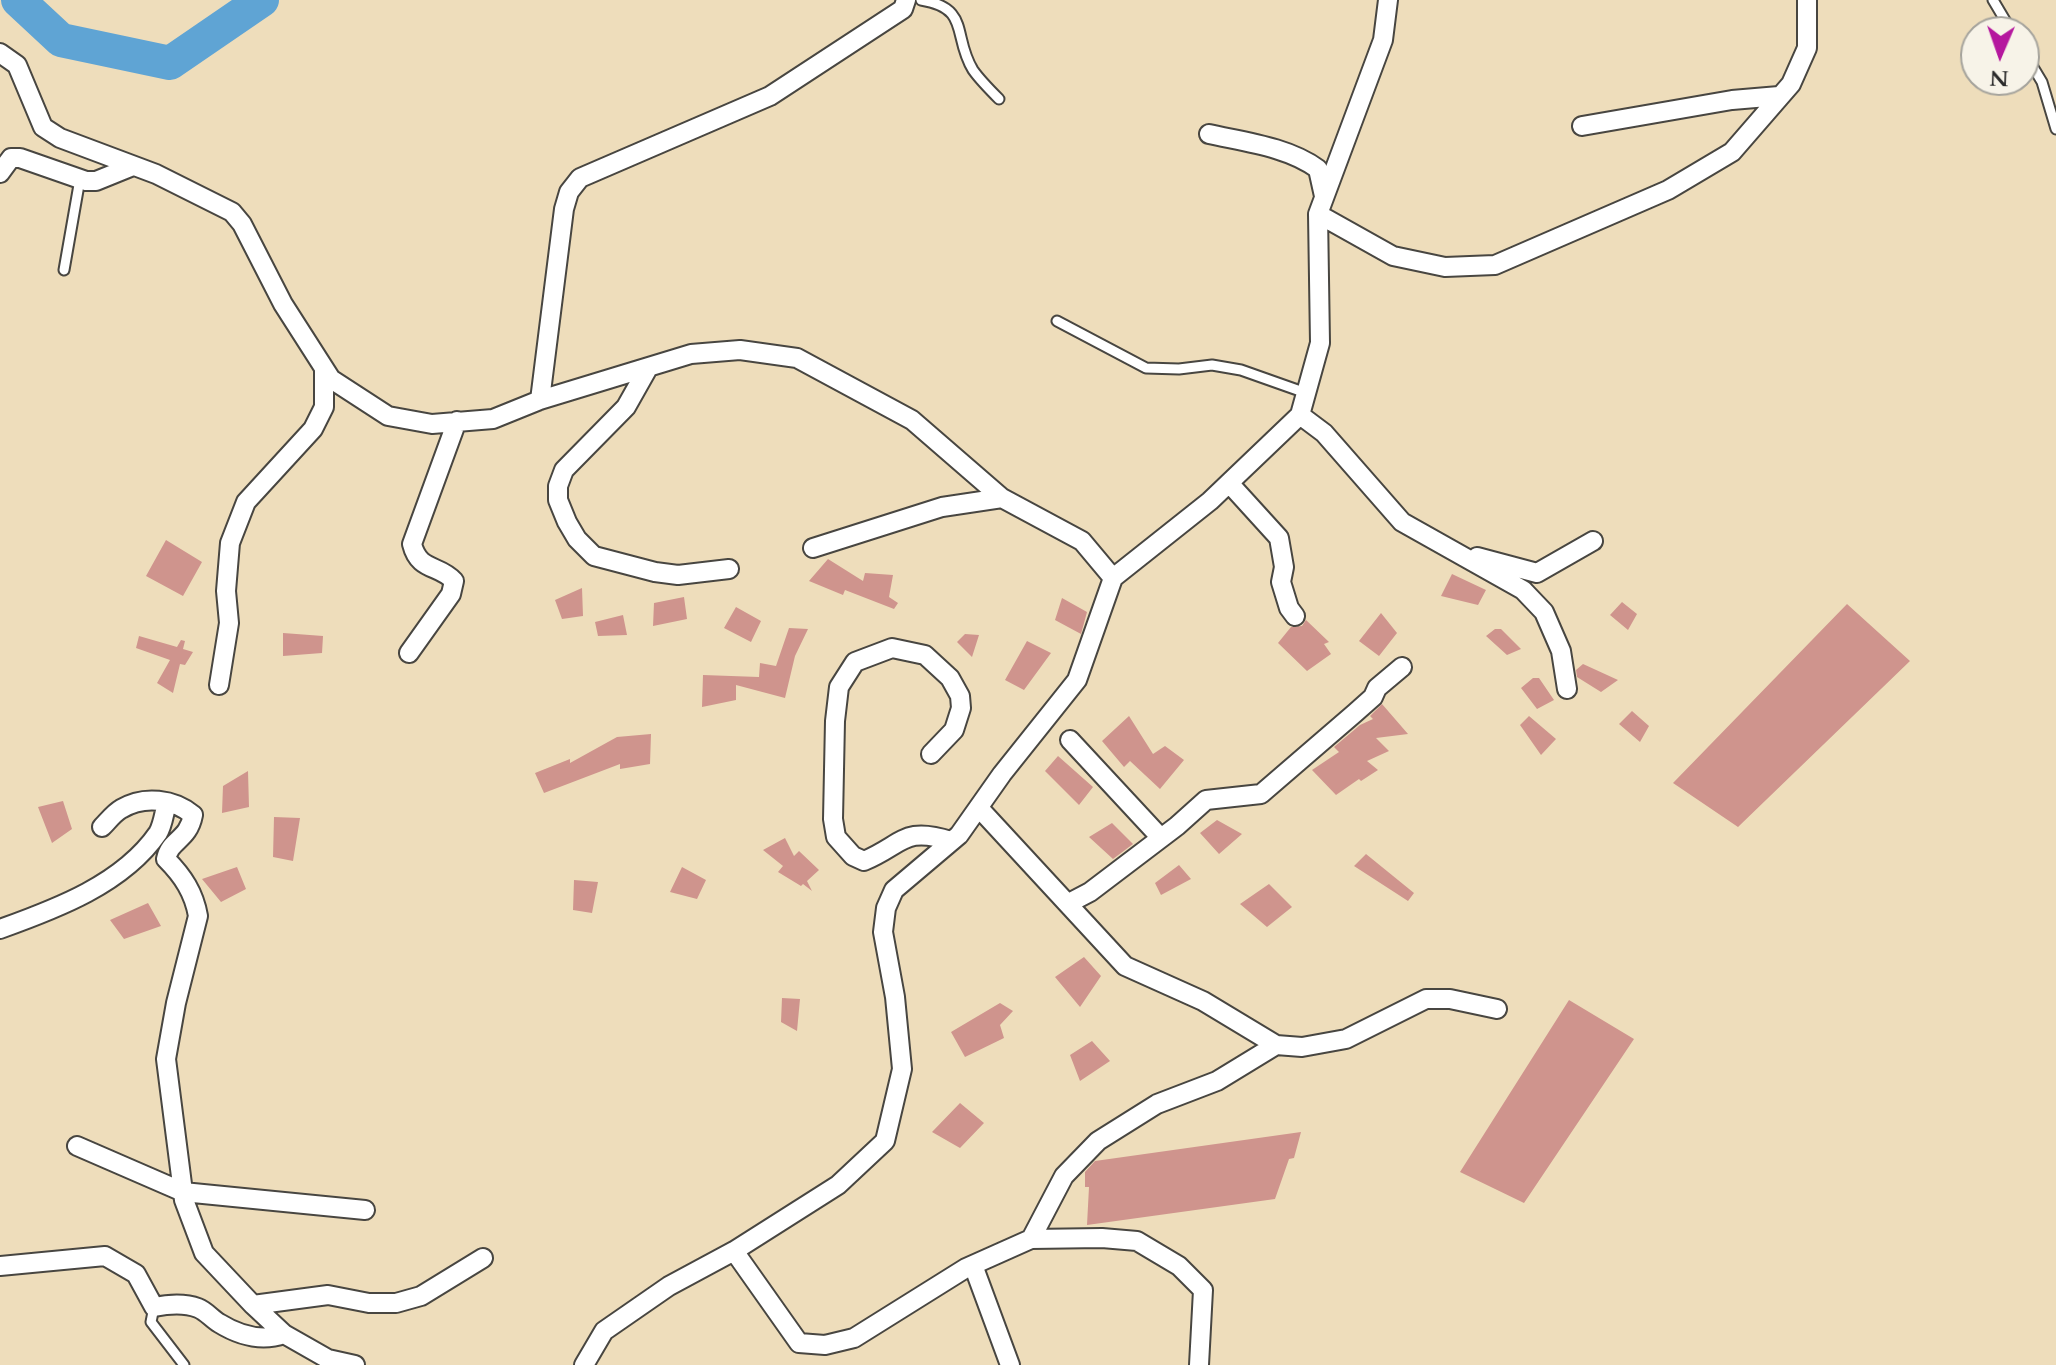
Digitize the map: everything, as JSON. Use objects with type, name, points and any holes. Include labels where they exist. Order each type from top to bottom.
[{"type":"street","points":[[540,400],[564,209],[569,192],[580,178],[770,96],[903,9],[906,0]]},
{"type":"street","points":[[1321,206],[1383,40],[1388,0]]},
{"type":"street","points":[[1321,206],[1393,256],[1445,267],[1495,265],[1668,190],[1732,152],[1791,84],[1807,48],[1807,0]]},
{"type":"street","points":[[0,53],[17,65],[43,127],[60,138],[156,174],[232,212],[242,224],[283,304],[331,379],[388,416],[432,424],[493,419],[540,400],[691,354],[740,350],[797,358],[912,420],[1002,498],[1082,541],[1113,578]]},
{"type":"street","points":[[1582,126],[1732,100],[1779,96]]},
{"type":"street","points":[[584,1365],[604,1331],[669,1286],[734,1251],[838,1185],[885,1141],[902,1069],[895,997],[883,932],[886,908],[894,890],[959,835],[1002,774],[1077,680],[1113,578],[1229,483],[1300,415],[1320,343],[1321,206],[1318,169],[1306,160],[1270,148],[1209,134]]},
{"type":"street","points":[[0,173],[11,158],[96,181],[133,166]]},
{"type":"street","points":[[219,685],[229,623],[226,591],[230,543],[246,502],[313,429],[324,407],[324,368]]},
{"type":"street","points":[[648,368],[626,407],[564,470],[558,486],[562,511],[577,539],[594,556],[678,575],[729,569]]},
{"type":"street","points":[[1300,415],[1324,433],[1402,522],[1523,590],[1544,612],[1561,651],[1567,689]]},
{"type":"street","points":[[409,653],[451,594],[454,581],[449,575],[415,557],[412,544],[457,421]]},
{"type":"street","points":[[1229,483],[1279,538],[1284,567],[1281,582],[1295,616]]},
{"type":"street","points":[[813,548],[942,507],[1002,498]]},
{"type":"street","points":[[1444,547],[1537,573],[1593,541]]},
{"type":"street","points":[[931,754],[954,730],[961,708],[960,696],[950,678],[925,655],[892,648],[855,662],[839,687],[835,721],[833,819],[836,837],[853,856],[864,861],[910,835],[932,835],[951,841]]},
{"type":"street","points":[[1069,903],[1090,892],[1206,800],[1261,794],[1373,697],[1377,688],[1402,667]]},
{"type":"street","points":[[1070,740],[1161,838]]},
{"type":"street","points":[[102,827],[121,809],[149,800],[181,806],[193,815],[190,831],[168,851],[166,859],[183,876],[198,916],[176,1003],[166,1059],[183,1192],[204,1253],[284,1334],[328,1359],[355,1365]]},
{"type":"street","points":[[0,929],[67,902],[106,881],[140,854],[160,830],[167,803]]},
{"type":"street","points":[[979,808],[1125,966],[1203,1001],[1276,1045],[1302,1047],[1346,1039],[1426,999],[1450,999],[1497,1009]]},
{"type":"street","points":[[1031,1239],[1064,1176],[1098,1141],[1157,1104],[1217,1081],[1276,1045]]},
{"type":"street","points":[[77,1146],[183,1192],[365,1210]]},
{"type":"street","points":[[734,1251],[799,1343],[825,1345],[854,1338],[973,1265],[1031,1239],[1137,1241],[1179,1266],[1203,1290],[1199,1365]]},
{"type":"street","points":[[0,1266],[105,1256],[136,1274],[154,1307],[172,1304],[199,1309],[241,1335],[268,1340],[284,1334]]},
{"type":"street","points":[[253,1305],[328,1295],[369,1303],[396,1303],[421,1296],[483,1258]]},
{"type":"street","points":[[973,1265],[1010,1365]]},
{"type":"lane","points":[[921,0],[942,3],[956,18],[965,53],[974,71],[999,99]]},
{"type":"lane","points":[[2040,79],[2056,129]]},
{"type":"lane","points":[[64,270],[80,178]]},
{"type":"lane","points":[[1057,321],[1146,368],[1179,369],[1212,365],[1241,370],[1306,393]]},
{"type":"lane","points":[[154,1307],[151,1322],[184,1365]]},
{"type":"building","points":[[166,540],[202,562],[183,596],[146,576]]},
{"type":"building","points":[[828,559],[863,581],[865,573],[893,575],[889,597],[898,603],[894,609],[845,590],[843,595],[809,581]]},
{"type":"building","points":[[1452,574],[1486,590],[1478,605],[1441,596]]},
{"type":"building","points":[[582,588],[583,616],[562,619],[555,600]]},
{"type":"building","points":[[684,597],[687,619],[653,626],[654,603]]},
{"type":"building","points":[[1062,598],[1087,612],[1081,634],[1055,620]]},
{"type":"building","points":[[1622,602],[1637,614],[1628,630],[1610,615]]},
{"type":"building","points":[[1847,604],[1910,661],[1738,827],[1673,783]]},
{"type":"building","points":[[736,607],[761,621],[751,642],[724,628]]},
{"type":"building","points":[[1381,613],[1397,633],[1379,656],[1359,641]]},
{"type":"building","points":[[623,615],[627,635],[598,636],[595,622]]},
{"type":"building","points":[[1306,620],[1329,642],[1324,644],[1331,654],[1307,671],[1278,643],[1291,627],[1302,626]]},
{"type":"building","points":[[789,628],[808,629],[795,656],[785,698],[736,685],[736,700],[702,707],[703,675],[759,677],[760,663],[776,666]]},
{"type":"building","points":[[1495,629],[1501,629],[1521,649],[1507,655],[1486,636]]},
{"type":"building","points":[[283,633],[323,636],[322,653],[283,656]]},
{"type":"building","points":[[965,634],[979,635],[972,657],[957,642]]},
{"type":"building","points":[[139,636],[177,647],[181,640],[185,641],[183,649],[193,652],[185,665],[180,664],[173,693],[157,683],[170,660],[136,648]]},
{"type":"building","points":[[1027,641],[1051,653],[1024,690],[1005,680]]},
{"type":"building","points":[[1583,664],[1618,680],[1601,692],[1577,677],[1576,670]]},
{"type":"building","points":[[1533,678],[1539,678],[1554,700],[1537,709],[1521,688]]},
{"type":"building","points":[[1382,704],[1408,734],[1376,738],[1389,751],[1367,761],[1378,770],[1336,795],[1312,770],[1339,752],[1334,747],[1360,725],[1373,719],[1370,716]]},
{"type":"building","points":[[1632,711],[1649,726],[1640,742],[1619,724]]},
{"type":"building","points":[[1129,716],[1153,754],[1165,746],[1184,760],[1160,789],[1130,761],[1124,767],[1102,741]]},
{"type":"building","points":[[1529,716],[1556,739],[1541,755],[1520,725]]},
{"type":"building","points":[[651,734],[650,764],[620,769],[620,764],[544,793],[535,773],[570,759],[570,763],[617,737]]},
{"type":"building","points":[[1058,756],[1093,787],[1079,805],[1045,771]]},
{"type":"building","points":[[248,771],[249,807],[222,813],[223,786]]},
{"type":"building","points":[[63,801],[72,829],[52,843],[38,807]]},
{"type":"building","points":[[274,817],[300,818],[293,861],[273,857]]},
{"type":"building","points":[[1217,820],[1242,834],[1219,854],[1200,833]]},
{"type":"building","points":[[1112,823],[1133,844],[1113,859],[1089,837]]},
{"type":"building","points":[[785,838],[794,856],[799,851],[819,870],[807,881],[812,891],[778,872],[783,866],[763,850]]},
{"type":"building","points":[[1366,854],[1414,893],[1408,901],[1354,866]]},
{"type":"building","points":[[1179,865],[1191,879],[1161,895],[1155,883]]},
{"type":"building","points":[[237,867],[246,889],[221,902],[202,879]]},
{"type":"building","points":[[682,867],[706,880],[697,899],[670,892]]},
{"type":"building","points":[[574,880],[598,882],[592,913],[573,910]]},
{"type":"building","points":[[1269,884],[1292,907],[1267,927],[1240,904]]},
{"type":"building","points":[[148,903],[161,926],[124,939],[110,920]]},
{"type":"building","points":[[1084,957],[1101,976],[1080,1007],[1055,977]]},
{"type":"building","points":[[782,998],[800,999],[797,1031],[781,1022]]},
{"type":"building","points":[[1569,1000],[1634,1039],[1524,1203],[1460,1172]]},
{"type":"building","points":[[1000,1003],[1013,1011],[1000,1025],[1004,1038],[965,1057],[951,1032]]},
{"type":"building","points":[[1092,1041],[1110,1061],[1080,1081],[1070,1055]]},
{"type":"building","points":[[960,1103],[984,1123],[960,1148],[932,1132]]},
{"type":"building","points":[[1301,1132],[1294,1158],[1289,1159],[1275,1199],[1087,1225],[1089,1187],[1085,1187],[1085,1172],[1095,1161]]},
{"type":"waterway","points":[[18,0],[61,40],[170,63],[262,0]]}]
